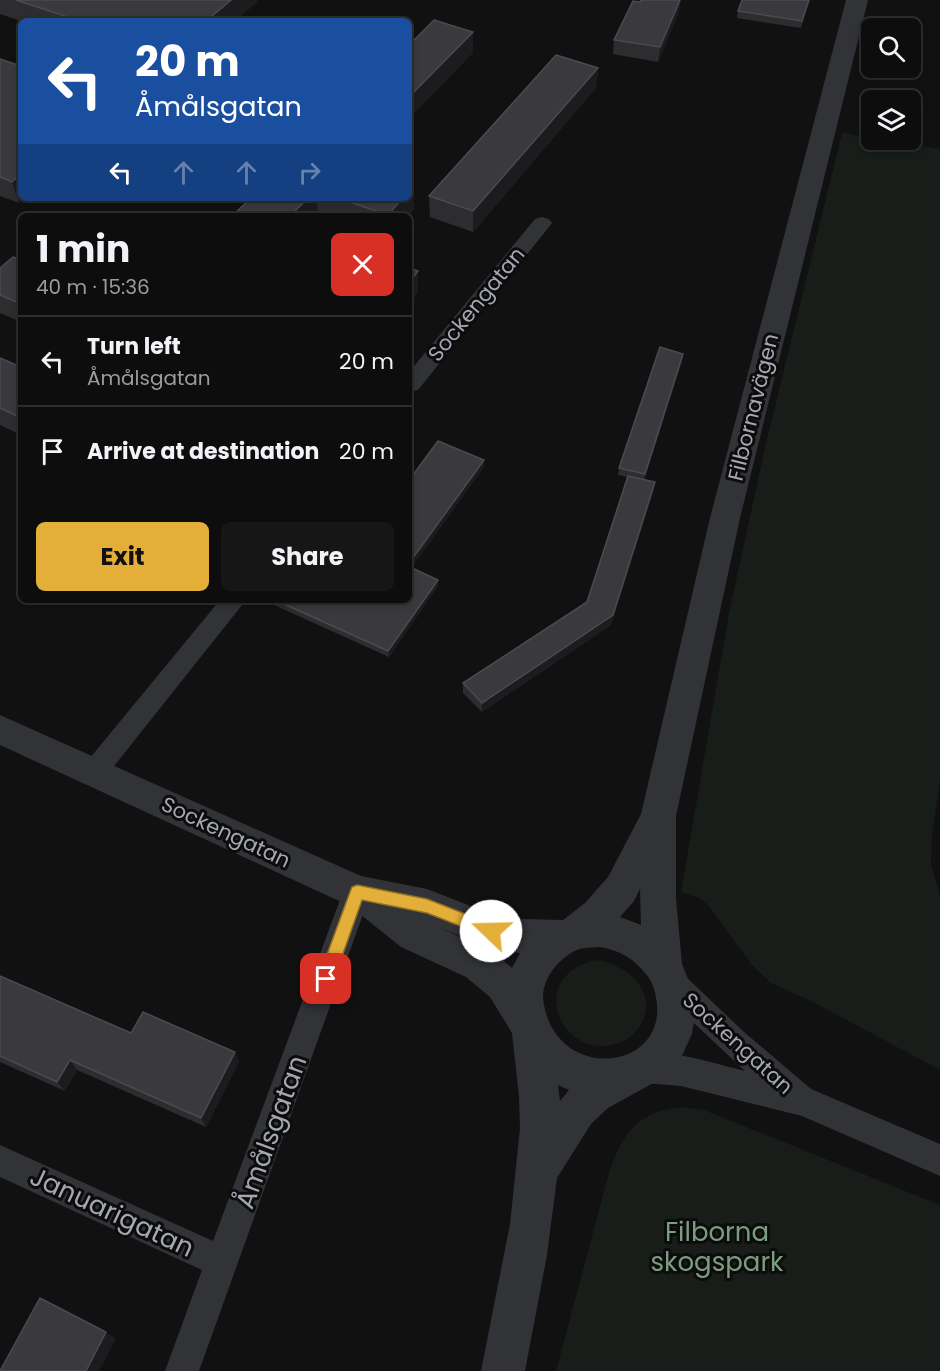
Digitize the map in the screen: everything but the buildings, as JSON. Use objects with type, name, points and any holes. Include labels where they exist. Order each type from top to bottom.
[{"type":"street","name":"Filbornavägen","points":[[538,1171],[577,1110],[594,1094],[659,1056],[670,1040],[676,1022],[677,1003],[668,974],[658,899],[658,816],[725,518],[857,0]]},
{"type":"street","name":"Sockengatan","points":[[412,384],[542,224]]},
{"type":"street","points":[[94,771],[232,603]]},
{"type":"street","name":"Sockengatan","points":[[0,729],[357,892],[414,935],[479,964],[503,984],[527,1023]]},
{"type":"street","name":"Filbornavägen","points":[[503,1371],[527,1249],[538,1171],[538,1065],[527,1023],[523,993],[531,968],[549,946],[570,935],[598,915],[621,889],[658,816]]},
{"type":"street","name":"Sockengatan","points":[[357,892],[427,906],[491,931],[520,936],[570,935]]},
{"type":"street","name":"Åmålsgatan","points":[[182,1371],[357,892]]},
{"type":"street","points":[[570,935],[600,930],[625,935],[646,947],[668,974]]},
{"type":"street","name":"Sockengatan","points":[[668,974],[733,1042],[804,1101]]},
{"type":"street","points":[[527,1023],[543,1052],[560,1066],[581,1076],[603,1079],[634,1072]]},
{"type":"street","name":"Sockengatan","points":[[634,1072],[681,1071],[804,1101],[940,1160]]},
{"type":"street","name":"Januarigatan","points":[[0,1161],[223,1263]]},
{"type":"green space","points":[[842,133],[861,136],[861,150],[921,150],[921,146],[940,149],[940,780],[932,835],[931,864],[940,896],[940,1070],[815,1003],[771,983],[751,964],[708,905],[699,898],[681,892],[729,613],[766,443]]},
{"type":"green space","points":[[596,960],[607,962],[628,973],[636,980],[646,999],[646,1010],[640,1026],[623,1042],[599,1046],[581,1041],[567,1030],[559,1015],[556,999],[561,983],[574,969]]},
{"type":"green space","name":"Filborna skogspark","points":[[682,1107],[704,1110],[940,1205],[940,1371],[556,1371],[615,1156],[628,1134],[644,1118],[667,1109]]},
{"type":"route","points":[[326,979],[357,892],[427,906],[491,931]]}]
